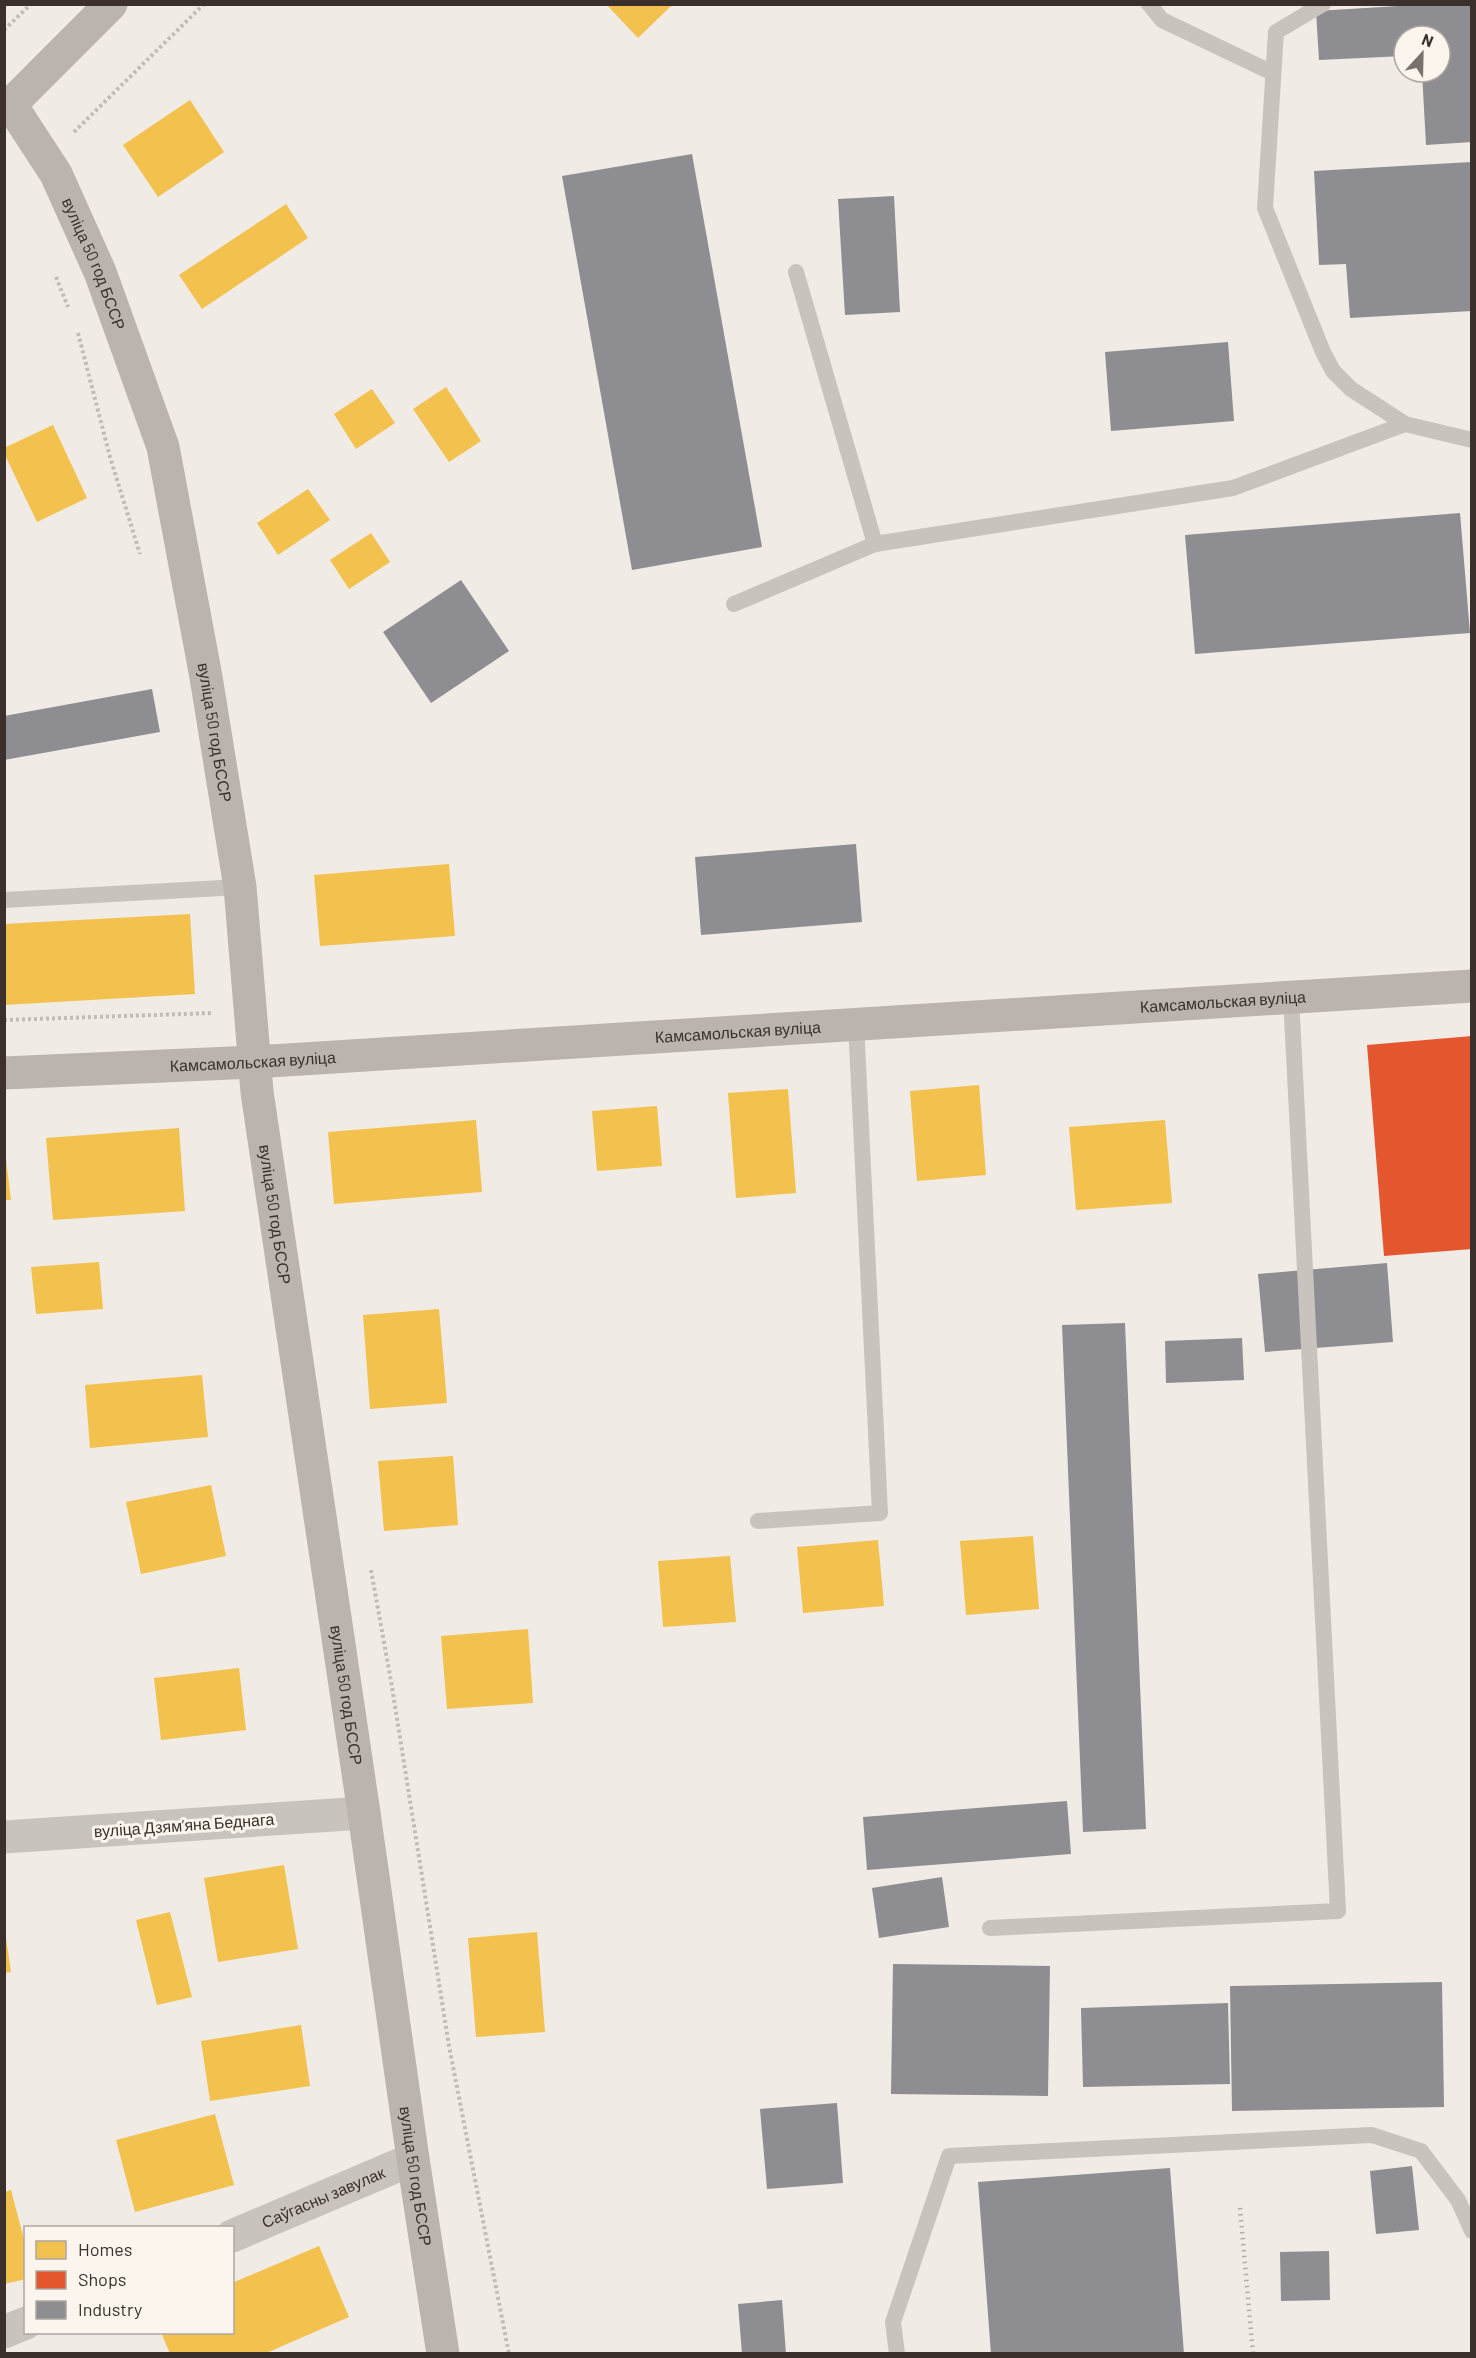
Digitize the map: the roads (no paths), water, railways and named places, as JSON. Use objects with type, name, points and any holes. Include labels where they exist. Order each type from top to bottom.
[{"type":"main road","points":[[8,108],[111,4]]},
{"type":"main road","name":"вуліца 50 год БССР","points":[[8,108],[57,174],[100,272],[163,447],[206,677],[240,887],[254,1062],[364,1813],[412,2159],[443,2354]]},
{"type":"main road","name":"Камсамольская вуліца","points":[[4,1073],[254,1062],[1472,986]]},
{"type":"street","name":"вуліца Дзямʼяна Беднага","points":[[4,1837],[364,1813]]},
{"type":"street","name":"Саўгасны завулак","points":[[234,2235],[412,2159]]},
{"type":"street","points":[[4,2332],[24,2324]]},
{"type":"lane","points":[[1149,4],[1162,20],[1273,74]]},
{"type":"lane","points":[[1323,4],[1276,32],[1265,208],[1323,352],[1333,371],[1351,389],[1406,424],[1472,440]]},
{"type":"lane","points":[[796,272],[875,544]]},
{"type":"lane","points":[[734,604],[875,544],[1233,488],[1406,424]]},
{"type":"lane","points":[[4,900],[240,887]]},
{"type":"lane","points":[[990,1928],[1338,1911],[1291,997]]},
{"type":"lane","points":[[758,1521],[880,1513],[856,1024]]},
{"type":"lane","points":[[897,2354],[893,2322],[949,2156],[1372,2135],[1421,2151],[1458,2200],[1472,2231]]},
{"type":"railway","points":[[1240,2208],[1253,2354]]}]
